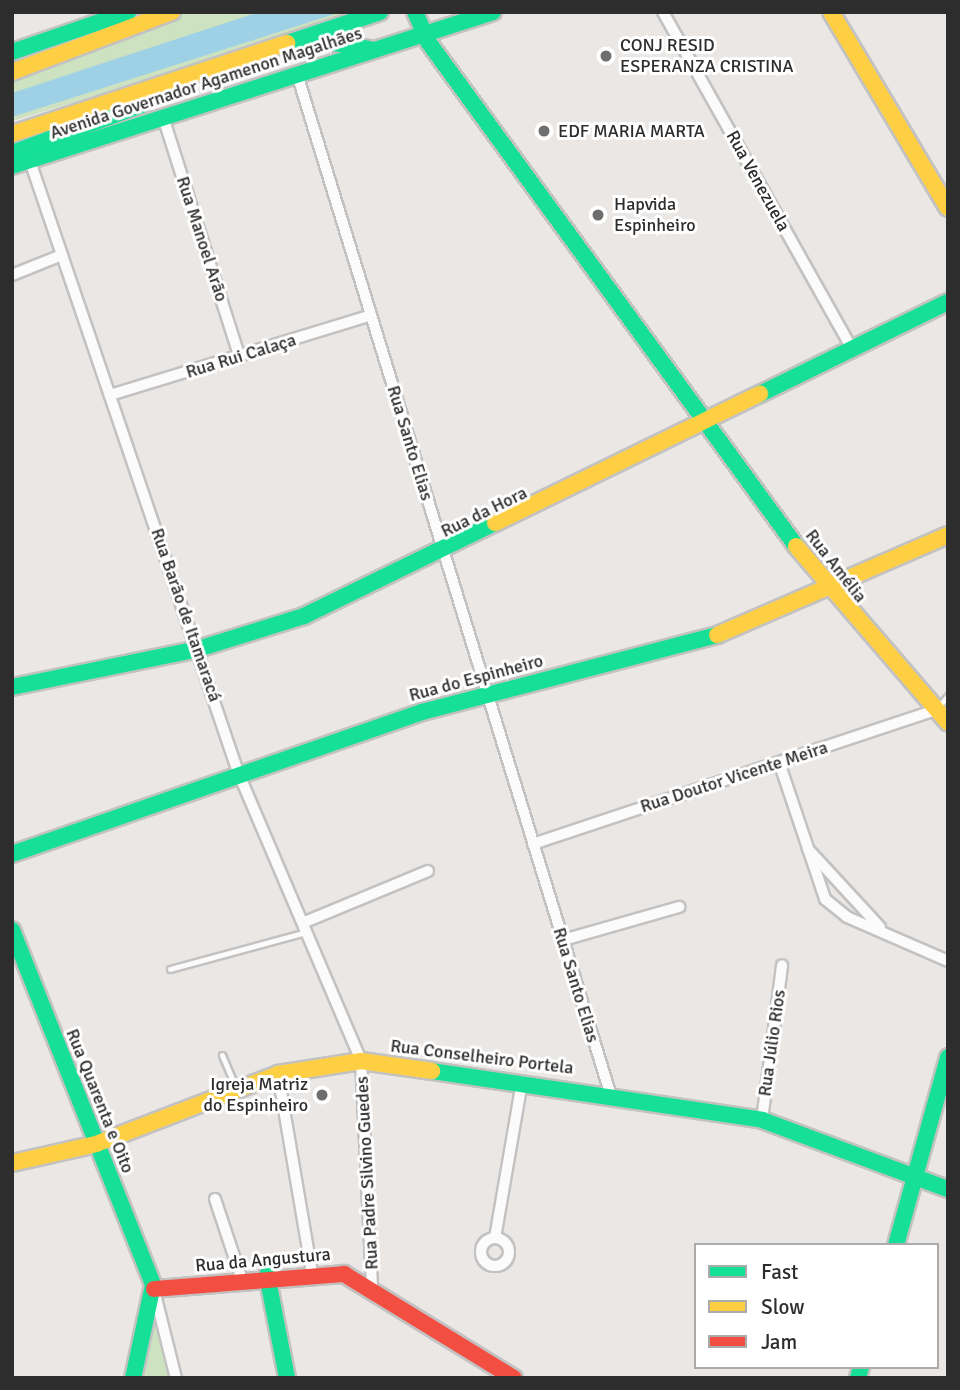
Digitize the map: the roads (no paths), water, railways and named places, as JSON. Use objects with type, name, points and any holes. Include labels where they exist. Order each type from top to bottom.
[{"type":"main road","points":[[12,43],[102,12]]},
{"type":"main road","points":[[12,52],[128,12]]},
{"type":"main road","points":[[12,72],[172,12]]},
{"type":"main road","name":"Avenida Governador Agamenon Magalhães","points":[[12,134],[380,12]]},
{"type":"main road","name":"Rua Amélia","points":[[415,12],[423,32],[704,424],[829,592],[948,723]]},
{"type":"main road","name":"Avenida Governador Agamenon Magalhães","points":[[12,166],[164,120],[369,49],[493,12]]},
{"type":"main road","points":[[831,12],[948,208]]},
{"type":"main road","points":[[304,38],[369,49]]},
{"type":"main road","points":[[12,153],[165,97],[269,49]]},
{"type":"main road","name":"Rua da Hora","points":[[12,687],[198,649],[304,616],[444,553],[948,302]]},
{"type":"main road","name":"Rua do Espinheiro","points":[[12,854],[238,772],[486,693],[738,630],[829,592],[948,535]]},
{"type":"main road","name":"Rua Quarenta e Oito","points":[[12,930],[154,1287]]},
{"type":"main road","points":[[897,1243],[948,1058]]},
{"type":"main road","name":"Rua Conselheiro Portela","points":[[12,1163],[96,1144],[278,1074],[361,1061],[610,1093],[762,1120],[948,1189]]},
{"type":"main road","name":"Rua da Angustura","points":[[154,1287],[332,1271],[372,1285],[514,1378]]},
{"type":"main road","points":[[267,1275],[287,1378]]},
{"type":"main road","points":[[133,1378],[154,1287]]},
{"type":"street","name":"Rua Venezuela","points":[[663,12],[853,350]]},
{"type":"street","name":"Rua Santo Elias","points":[[297,74],[610,1093]]},
{"type":"street","name":"Rua Manoel Arão","points":[[164,120],[240,358]]},
{"type":"street","name":"Rua Barão de Itamaracá","points":[[30,161],[238,772],[307,927],[361,1061]]},
{"type":"street","points":[[12,275],[62,255]]},
{"type":"street","name":"Rua Rui Calaça","points":[[110,395],[240,358],[371,315]]},
{"type":"street","name":"Rua Doutor Vicente Meira","points":[[533,844],[935,710]]},
{"type":"street","points":[[779,762],[803,844],[831,905],[948,961]]},
{"type":"street","points":[[803,844],[883,932]]},
{"type":"street","points":[[307,927],[428,871]]},
{"type":"street","points":[[563,940],[679,907]]},
{"type":"street","name":"Rua Júlio Rios","points":[[762,1120],[782,965]]},
{"type":"street","name":"Rua Padre Silvino Guedes","points":[[361,1061],[372,1285]]},
{"type":"street","points":[[278,1074],[312,1272]]},
{"type":"street","points":[[495,1238],[522,1081]]},
{"type":"street","points":[[215,1199],[242,1280]]},
{"type":"street","name":"Rua Quarenta e Oito","points":[[154,1287],[176,1378]]},
{"type":"lane","points":[[935,710],[948,696]]},
{"type":"lane","points":[[170,969],[307,927]]},
{"type":"lane","points":[[222,1055],[237,1090]]},
{"type":"water","points":[[259,12],[341,12],[12,117],[12,93]]},
{"type":"place","name":"CONJ RESID ESPERANZA CRISTINA","points":[[606,56]]},
{"type":"place","name":"EDF MARIA MARTA","points":[[544,131]]},
{"type":"place","name":"Hapvida Espinheiro","points":[[598,215]]},
{"type":"place","name":"Igreja Matriz do Espinheiro","points":[[322,1095]]}]
